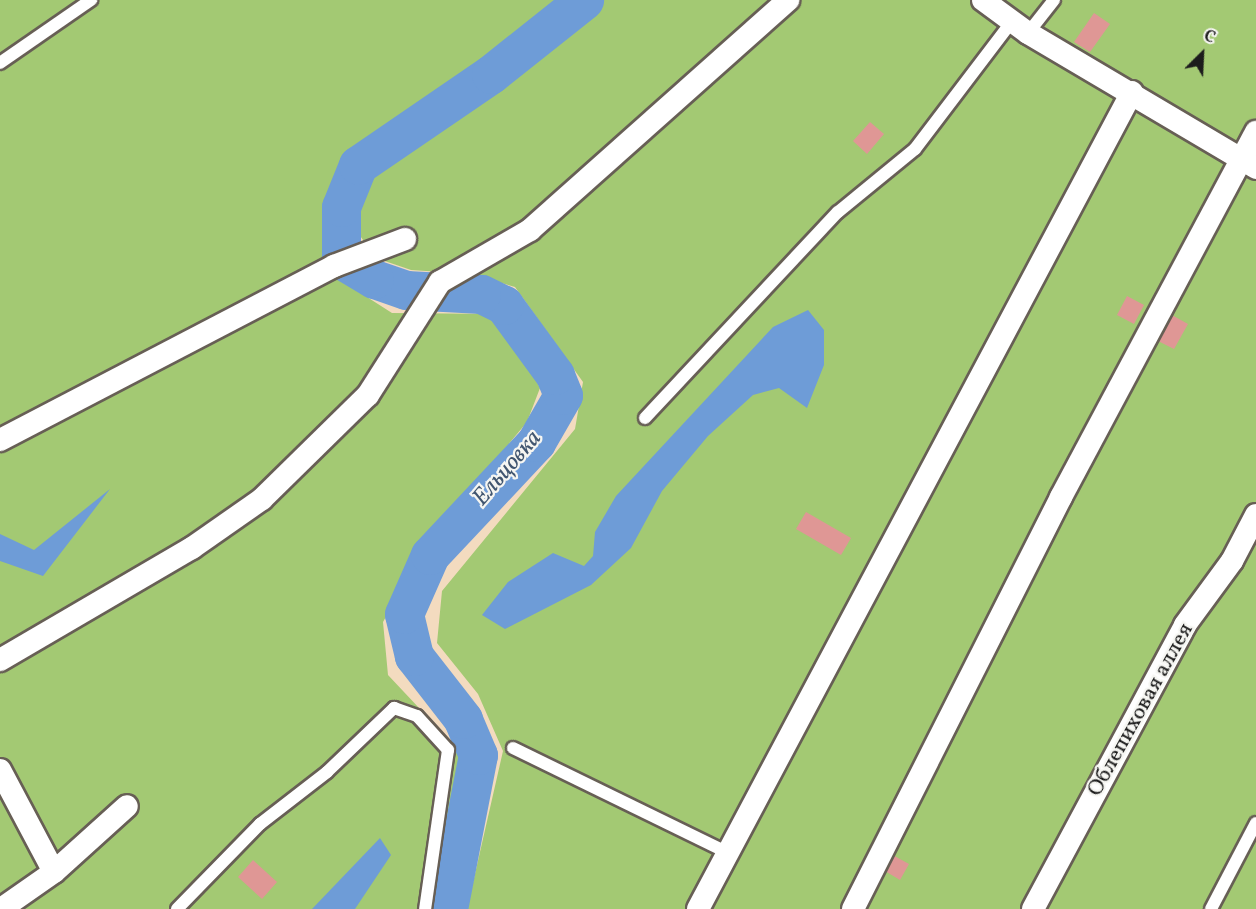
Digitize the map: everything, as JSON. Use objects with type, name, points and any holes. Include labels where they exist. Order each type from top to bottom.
[{"type":"street","points":[[0,660],[192,548],[262,499],[368,395],[422,315],[440,282],[530,230],[788,0]]},
{"type":"street","points":[[983,0],[1020,27],[1248,163]]},
{"type":"street","points":[[698,909],[1132,92]]},
{"type":"street","points":[[853,909],[1248,163],[1256,132]]},
{"type":"street","points":[[0,441],[334,266],[405,239]]},
{"type":"street","name":"Облепиховая аллея","points":[[1033,909],[1185,625],[1232,561],[1256,515]]},
{"type":"street","points":[[0,771],[54,872]]},
{"type":"street","points":[[1,909],[54,872],[127,806]]},
{"type":"lane","points":[[0,63],[91,0]]},
{"type":"lane","points":[[645,418],[838,212],[915,149],[1020,27],[1054,0]]},
{"type":"lane","points":[[177,909],[260,824],[327,772],[394,708],[417,716],[448,750],[425,909]]},
{"type":"lane","points":[[513,748],[728,853]]},
{"type":"lane","points":[[1211,909],[1256,823]]},
{"type":"green space","points":[[0,0],[573,0],[548,24],[414,119],[356,145],[336,172],[328,212],[331,274],[392,313],[500,314],[540,388],[527,422],[428,541],[383,622],[388,675],[467,759],[436,909],[0,909]]},
{"type":"green space","points":[[594,0],[1256,0],[1256,909],[467,909],[503,751],[478,694],[437,643],[442,591],[575,429],[583,382],[515,287],[471,274],[411,270],[376,258],[353,226],[355,195],[367,170],[558,38]]},
{"type":"water","points":[[808,310],[824,330],[824,365],[807,408],[779,388],[753,395],[708,436],[662,491],[631,548],[591,585],[505,629],[482,615],[508,582],[553,553],[584,566],[593,556],[595,532],[616,496],[773,327]]},
{"type":"water","points":[[110,489],[43,576],[0,561],[0,534],[34,550]]},
{"type":"water","points":[[380,838],[391,855],[355,909],[312,909]]},
{"type":"building","points":[[1094,13],[1110,24],[1090,52],[1074,42]]},
{"type":"building","points":[[870,122],[884,134],[867,154],[853,141]]},
{"type":"building","points":[[1127,296],[1144,305],[1134,324],[1117,315]]},
{"type":"building","points":[[1170,314],[1188,324],[1174,349],[1156,340]]},
{"type":"building","points":[[806,512],[851,538],[841,555],[796,529]]},
{"type":"building","points":[[889,853],[909,864],[900,880],[880,868]]},
{"type":"building","points":[[253,860],[277,882],[262,899],[238,877]]},
{"type":"waterway","name":"Ельцовка","points":[[448,909],[478,755],[463,719],[414,656],[404,614],[430,555],[536,442],[563,395],[555,375],[504,305],[481,294],[406,290],[374,279],[341,259],[341,207],[358,165],[491,74],[584,0]]}]
